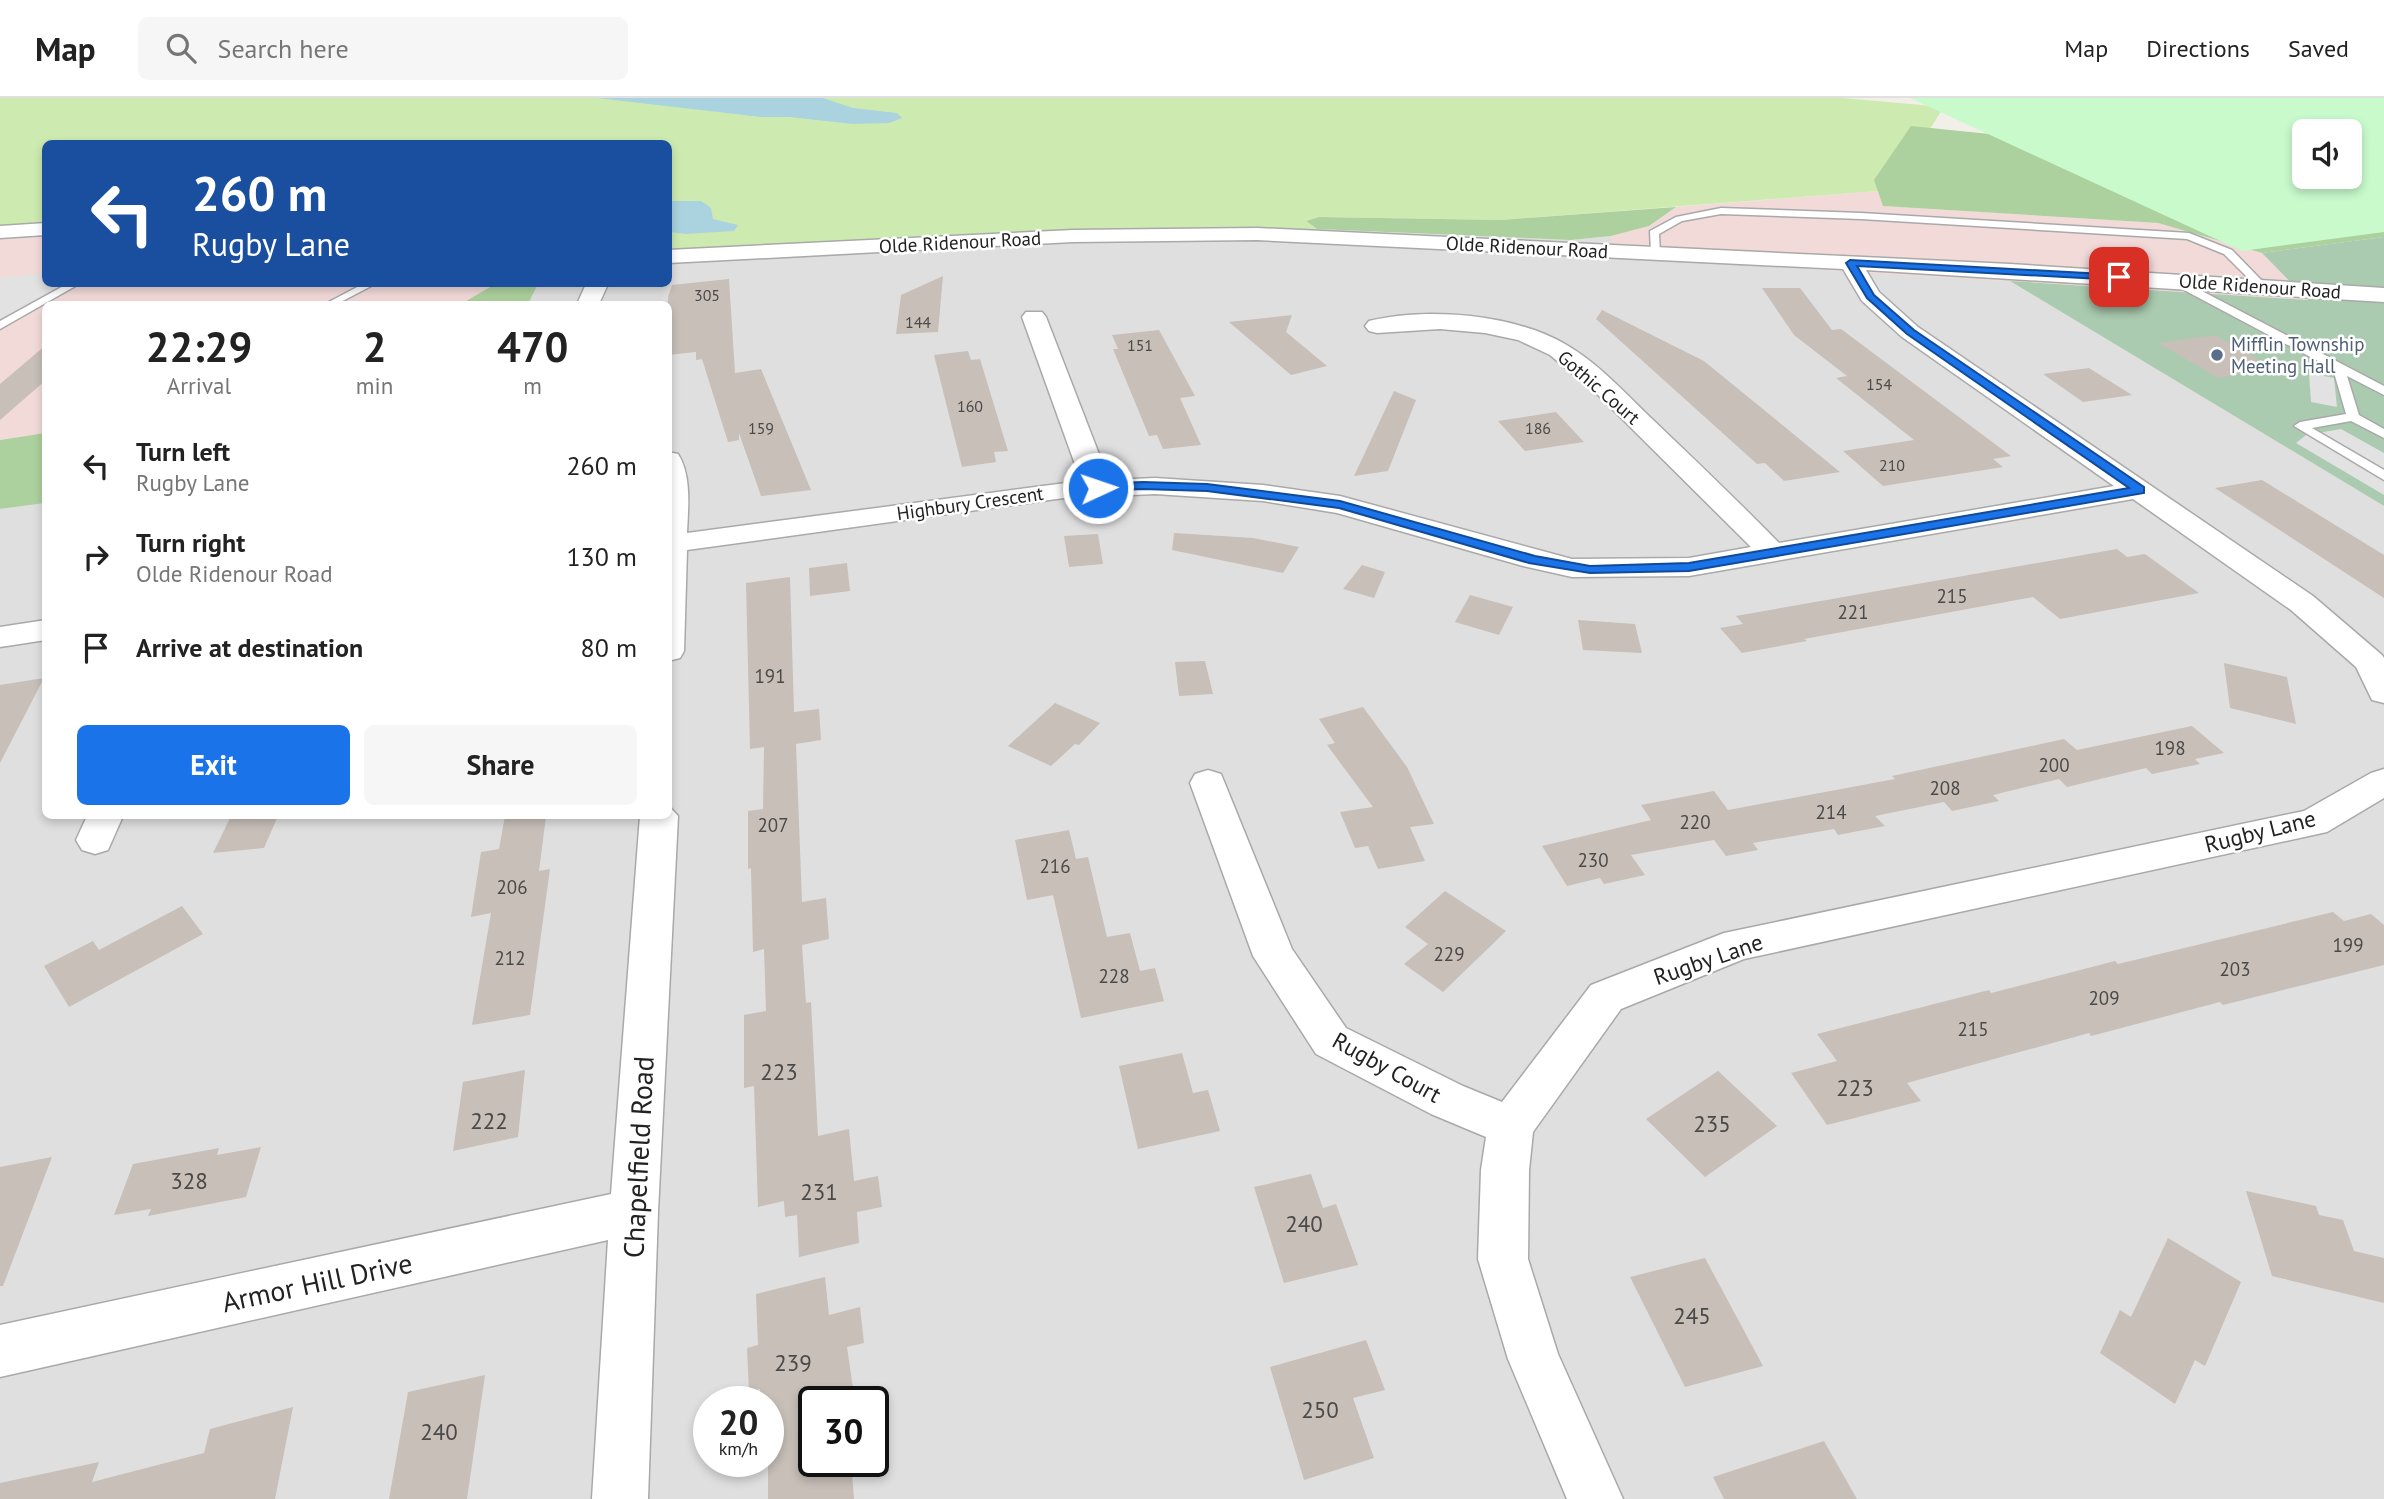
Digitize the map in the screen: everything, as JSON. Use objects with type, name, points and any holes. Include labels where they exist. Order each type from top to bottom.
[{"type":"street","points":[[0,232],[42,229]]},
{"type":"street","name":"Olde Ridenour Road","points":[[672,257],[1144,234],[1288,235],[2173,280],[2384,295]]},
{"type":"street","points":[[1850,263],[1870,296],[1910,332],[2302,603],[2370,662],[2384,692]]},
{"type":"street","points":[[1034,317],[1098,488]]},
{"type":"street","name":"Gothic Court","points":[[1377,326],[1422,321],[1467,324],[1507,331],[1544,342],[1571,358],[1612,395],[1772,552]]},
{"type":"street","points":[[672,479],[672,525]]},
{"type":"street","name":"Highbury Crescent","points":[[672,544],[1098,488],[1143,485],[1207,487],[1340,505],[1534,560],[1572,568],[1689,567],[2140,490]]},
{"type":"street","points":[[0,637],[42,631]]},
{"type":"street","name":"Rugby Lane","points":[[1595,1499],[1534,1359],[1503,1259],[1505,1170],[1511,1126],[1606,997],[1727,948],[2314,822],[2384,782]]},
{"type":"street","name":"Rugby Court","points":[[1208,783],[1274,956],[1331,1041],[1447,1100],[1511,1126]]},
{"type":"street","name":"Chapelfield Road","points":[[620,1499],[634,1212],[659,819]]},
{"type":"street","name":"Armor Hill Drive","points":[[0,1351],[634,1212]]},
{"type":"lane","points":[[1656,253],[1654,233],[1679,219],[1721,211],[1833,215],[2140,232],[2194,239],[2228,252],[2262,286]]},
{"type":"lane","points":[[2173,280],[2384,391]]},
{"type":"lane","points":[[50,301],[70,287]]},
{"type":"lane","points":[[336,301],[364,287]]},
{"type":"lane","points":[[0,326],[40,308]]},
{"type":"lane","points":[[2338,367],[2353,417]]},
{"type":"lane","points":[[2384,434],[2353,417],[2300,426],[2384,475]]},
{"type":"shaded area","points":[[1878,191],[1884,206],[2158,223],[2262,253],[2309,300],[1617,257],[1611,236],[1649,226],[1676,207]]},
{"type":"shaded area","points":[[42,224],[42,287],[490,287],[466,301],[42,301],[42,433],[0,440],[0,228]]},
{"type":"shaded area","points":[[1179,229],[1317,229],[1571,240],[1611,236],[1617,257],[2010,281],[2384,506],[2384,1499],[0,1499],[0,509],[42,503],[42,819],[672,819],[672,301],[530,301],[536,287],[672,287],[672,253],[1021,233]]},
{"type":"shaded area","points":[[42,273],[42,287],[61,287],[0,321],[0,278]]},
{"type":"shaded area","points":[[2309,373],[2334,378],[2337,407],[2311,402]]},
{"type":"shaded area","points":[[2341,429],[2384,453],[2384,495],[2296,443],[2306,435]]},
{"type":"green space","points":[[0,98],[1843,98],[1944,107],[1891,190],[1500,220],[1319,217],[1306,221],[1317,229],[1074,233],[672,253],[672,140],[42,140],[42,224],[0,228]]},
{"type":"green space","points":[[1910,98],[2384,98],[2384,232],[2242,251]]},
{"type":"green space","points":[[2384,98],[2384,237],[2262,253],[2158,223],[1883,206],[1874,180],[1911,126],[2019,137]]},
{"type":"green space","points":[[1676,207],[1649,226],[1611,236],[1571,240],[1317,229],[1306,221],[1319,217],[1500,220]]},
{"type":"green space","points":[[2384,237],[2384,506],[2010,281],[2308,300],[2262,253]]},
{"type":"green space","points":[[490,287],[536,287],[530,301],[466,301]]},
{"type":"green space","points":[[42,433],[42,503],[0,509],[0,440]]},
{"type":"water","points":[[597,98],[823,98],[853,108],[897,113],[902,118],[889,123],[853,124],[789,117],[761,117]]},
{"type":"water","points":[[672,201],[701,201],[711,208],[713,219],[738,225],[734,231],[672,232]]},
{"type":"building","points":[[943,276],[938,332],[896,334],[901,295]]},
{"type":"building","points":[[729,279],[735,373],[761,369],[811,490],[761,496],[739,433],[739,440],[728,442],[702,359],[696,360],[696,352],[672,355],[672,301],[668,301],[668,297],[672,285]]},
{"type":"building","points":[[1762,288],[1800,288],[1832,330],[1841,329],[2011,456],[1993,459],[2003,467],[1883,486],[1843,451],[1914,440],[1836,378],[1847,376],[1794,335]]},
{"type":"building","points":[[1602,310],[1704,361],[1840,472],[1784,481],[1765,463],[1757,464],[1596,319]]},
{"type":"building","points":[[1292,315],[1286,332],[1327,366],[1291,375],[1229,322]]},
{"type":"building","points":[[1159,330],[1195,396],[1180,398],[1201,445],[1163,449],[1157,435],[1149,436],[1113,349],[1118,349],[1112,335]]},
{"type":"building","name":"Mifflin Township Meeting Hall","points":[[2215,335],[2275,368],[2218,378],[2158,343]]},
{"type":"building","points":[[42,348],[42,383],[0,420],[0,384]]},
{"type":"building","points":[[968,351],[971,360],[980,359],[1008,451],[994,452],[996,462],[962,467],[934,355]]},
{"type":"building","points":[[2089,368],[2132,395],[2083,402],[2043,374]]},
{"type":"building","points":[[1394,391],[1416,400],[1388,471],[1354,476]]},
{"type":"building","points":[[1556,412],[1584,442],[1525,451],[1498,421]]},
{"type":"building","points":[[2262,480],[2384,555],[2384,598],[2215,488]]},
{"type":"building","points":[[1174,533],[1253,538],[1299,547],[1283,573],[1172,550]]},
{"type":"building","points":[[1098,534],[1103,564],[1069,567],[1064,536]]},
{"type":"building","points":[[2117,549],[2127,557],[2145,554],[2199,593],[2060,619],[2033,597],[1742,653],[1720,628],[1743,624],[1736,616]]},
{"type":"building","points":[[847,563],[850,591],[810,596],[809,568]]},
{"type":"building","points":[[1362,565],[1385,572],[1374,598],[1343,589]]},
{"type":"building","points":[[790,577],[794,712],[819,709],[821,740],[796,744],[802,902],[826,898],[829,939],[802,945],[806,1003],[811,1002],[818,1136],[849,1129],[854,1181],[878,1176],[882,1207],[857,1212],[859,1243],[799,1257],[797,1215],[785,1217],[784,1201],[758,1207],[754,1086],[744,1088],[744,1015],[766,1011],[764,949],[753,952],[751,868],[748,869],[748,811],[763,809],[764,747],[750,749],[746,583]]},
{"type":"building","points":[[1470,595],[1513,607],[1499,635],[1455,622]]},
{"type":"building","points":[[1578,620],[1635,624],[1642,653],[1583,650]]},
{"type":"building","points":[[1205,661],[1213,694],[1179,696],[1175,662]]},
{"type":"building","points":[[2224,663],[2287,677],[2296,724],[2230,708]]},
{"type":"building","points":[[42,678],[0,763],[0,685]]},
{"type":"building","points":[[1055,703],[1100,723],[1079,745],[1075,744],[1051,766],[1008,746]]},
{"type":"building","points":[[1363,707],[1407,767],[1434,824],[1410,827],[1425,861],[1378,869],[1368,846],[1355,848],[1340,812],[1373,807],[1327,745],[1335,743],[1319,719]]},
{"type":"building","points":[[2192,726],[2224,753],[2195,759],[2200,764],[2152,774],[2146,768],[2067,787],[2059,779],[1993,795],[1999,801],[1952,811],[1944,802],[1875,816],[1885,826],[1838,835],[1834,829],[1753,843],[1758,850],[1726,856],[1714,840],[1631,855],[1645,875],[1604,884],[1600,878],[1567,886],[1542,846],[1651,820],[1641,805],[1714,791],[1728,810],[1895,779],[1892,776],[2064,739],[2077,750]]},
{"type":"building","points":[[230,819],[277,819],[264,848],[213,853]]},
{"type":"building","points":[[504,819],[546,819],[539,871],[550,869],[530,1015],[472,1025],[491,913],[471,917],[481,852],[499,849]]},
{"type":"building","points":[[1069,830],[1076,859],[1088,857],[1107,937],[1130,933],[1140,971],[1155,968],[1164,1001],[1081,1018],[1053,895],[1027,900],[1015,840]]},
{"type":"building","points":[[1445,891],[1506,931],[1443,992],[1404,964],[1428,944],[1405,927]]},
{"type":"building","points":[[182,906],[203,934],[69,1007],[44,966],[93,941],[99,950]]},
{"type":"building","points":[[2333,912],[2344,921],[2371,914],[2384,925],[2384,965],[2223,1005],[2220,1002],[2091,1036],[2089,1033],[1907,1083],[1921,1101],[1827,1125],[1791,1073],[1837,1061],[1817,1034],[1989,990],[1991,993],[2115,961],[2118,964]]},
{"type":"building","points":[[1182,1053],[1193,1093],[1208,1090],[1220,1131],[1138,1149],[1119,1066]]},
{"type":"building","points":[[525,1070],[518,1137],[453,1151],[463,1082]]},
{"type":"building","points":[[1718,1071],[1777,1126],[1705,1177],[1646,1119]]},
{"type":"building","points":[[261,1147],[246,1197],[148,1216],[151,1209],[114,1215],[133,1164],[219,1148],[217,1155]]},
{"type":"building","points":[[52,1157],[3,1286],[0,1286],[0,1167]]},
{"type":"building","points":[[1311,1174],[1323,1208],[1336,1204],[1358,1265],[1284,1283],[1254,1187]]},
{"type":"building","points":[[2246,1191],[2316,1206],[2319,1215],[2343,1220],[2354,1251],[2384,1258],[2384,1303],[2272,1276]]},
{"type":"building","points":[[2168,1238],[2241,1282],[2205,1366],[2195,1360],[2175,1404],[2100,1353],[2120,1310],[2131,1317]]},
{"type":"building","points":[[1705,1258],[1763,1366],[1685,1387],[1630,1277]]},
{"type":"building","points":[[825,1277],[829,1315],[860,1307],[864,1343],[847,1347],[853,1386],[798,1386],[798,1477],[852,1477],[854,1499],[768,1499],[768,1477],[784,1477],[784,1386],[749,1386],[747,1348],[758,1345],[756,1294]]},
{"type":"building","points":[[1366,1340],[1385,1390],[1353,1398],[1374,1458],[1304,1480],[1270,1367]]},
{"type":"building","points":[[485,1375],[467,1499],[389,1499],[408,1392]]},
{"type":"building","points":[[293,1407],[275,1499],[0,1499],[0,1483],[99,1462],[92,1482],[204,1453],[210,1429]]},
{"type":"building","points":[[1824,1441],[1857,1499],[1724,1499],[1713,1477]]},
{"type":"place","name":"Mifflin Township Meeting Hall","points":[[2217,355]]},
{"type":"route","points":[[1098,488],[1143,485],[1207,487],[1340,505],[1534,560],[1590,569],[1689,567],[2140,490],[1910,332],[1870,296],[1850,263],[2119,277]]}]
